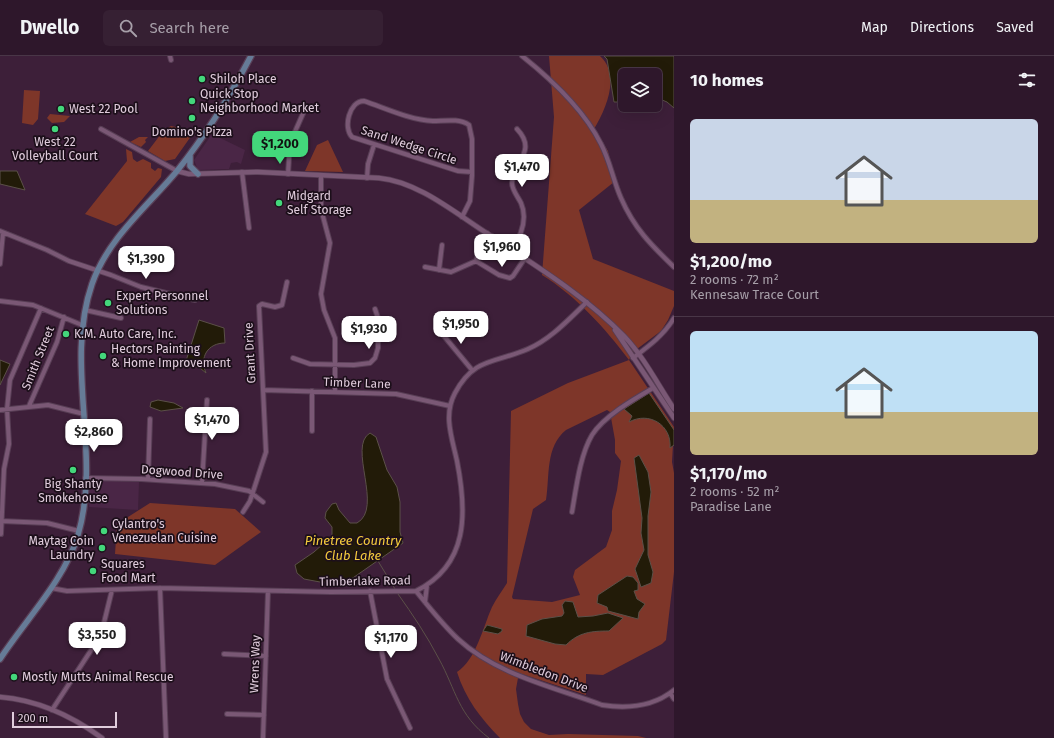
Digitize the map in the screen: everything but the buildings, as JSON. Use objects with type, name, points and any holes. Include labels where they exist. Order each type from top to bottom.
[{"type":"main road","points":[[0,659],[51,588],[70,556],[79,531],[84,508],[85,478],[81,348],[82,325],[85,310],[98,270],[122,232],[190,155],[232,92],[251,56]]},
{"type":"main road","points":[[190,155],[190,166],[198,174]]},
{"type":"street","points":[[522,56],[551,82],[586,120],[601,143],[620,197],[634,223],[652,247],[674,267]]},
{"type":"street","name":"Sand Wedge Circle","points":[[462,217],[470,202],[472,172],[472,134],[469,125],[464,122],[427,120],[364,101],[358,101],[351,113],[347,130],[352,137],[458,171],[472,172]]},
{"type":"street","points":[[288,174],[290,143],[305,109]]},
{"type":"street","points":[[101,129],[177,171],[198,174],[242,172],[321,177],[367,178],[390,180],[404,184],[428,196],[492,236],[587,302],[624,337],[638,354],[674,409]]},
{"type":"street","points":[[512,250],[521,235],[524,219],[522,204],[514,190],[512,182],[525,152],[524,140],[517,129]]},
{"type":"street","points":[[367,178],[368,164],[374,145]]},
{"type":"street","points":[[242,172],[249,228]]},
{"type":"street","points":[[321,177],[321,208],[330,243],[321,294],[324,310],[335,338],[334,392]]},
{"type":"street","points":[[0,264],[2,232],[47,250],[69,261],[98,270],[141,287],[195,300]]},
{"type":"street","points":[[425,267],[451,272],[476,261],[487,233]]},
{"type":"street","points":[[481,247],[492,236]]},
{"type":"street","points":[[439,270],[442,244]]},
{"type":"street","points":[[476,261],[498,275],[510,278],[525,258]]},
{"type":"street","name":"Grant Drive","points":[[253,492],[266,452],[263,390],[257,320],[259,306],[262,304],[275,306],[282,305],[287,282]]},
{"type":"street","points":[[0,301],[25,304],[41,308],[82,325]]},
{"type":"street","name":"Timberlake Road","points":[[51,588],[67,591],[160,588],[268,591],[416,591],[442,574],[458,546],[461,531],[461,491],[450,433],[450,406],[462,381],[472,370],[492,360],[528,349],[556,332],[587,302]]},
{"type":"street","points":[[1,534],[4,474],[9,444],[7,409],[10,380],[41,308]]},
{"type":"street","points":[[293,358],[310,364],[364,365],[370,363],[375,358],[378,348],[378,318],[375,309]]},
{"type":"street","points":[[85,310],[121,318]]},
{"type":"street","name":"Smith Street","points":[[29,406],[57,342],[64,317]]},
{"type":"street","points":[[633,358],[657,339],[668,328],[674,318]]},
{"type":"street","points":[[611,326],[674,418]]},
{"type":"street","points":[[439,330],[472,370]]},
{"type":"street","points":[[572,512],[585,454],[593,433],[603,422],[653,388]]},
{"type":"street","name":"Timber Lane","points":[[263,390],[396,394],[450,406]]},
{"type":"street","points":[[312,391],[312,431]]},
{"type":"street","points":[[202,483],[207,400]]},
{"type":"street","points":[[0,410],[48,405],[84,414]]},
{"type":"street","points":[[148,479],[150,419]]},
{"type":"street","name":"Dogwood Drive","points":[[85,478],[148,479],[202,483],[228,486],[253,492]]},
{"type":"street","points":[[243,512],[250,501],[253,492],[263,502]]},
{"type":"street","points":[[1,521],[47,523],[79,531]]},
{"type":"street","points":[[425,602],[427,584]]},
{"type":"street","points":[[160,588],[166,738]]},
{"type":"street","points":[[52,710],[101,635],[112,590]]},
{"type":"street","name":"Wrens Way","points":[[263,738],[268,591]]},
{"type":"street","points":[[370,591],[387,679],[410,728]]},
{"type":"street","name":"Wimbledon Drive","points":[[416,591],[459,639],[488,660],[516,674],[602,705],[616,707],[646,704],[674,690]]},
{"type":"street","points":[[224,654],[266,656]]},
{"type":"street","points":[[670,693],[674,699]]},
{"type":"street","points":[[0,697],[30,701],[52,710],[102,738]]},
{"type":"street","points":[[227,714],[264,715]]},
{"type":"shaded area","points":[[549,56],[600,56],[610,73],[610,82],[607,102],[594,129],[608,151],[614,182],[579,210],[593,259],[674,291],[674,306],[661,331],[633,352],[629,360],[589,313],[555,283],[542,275],[554,117]]},
{"type":"shaded area","points":[[24,90],[40,91],[38,119],[33,125],[22,123]]},
{"type":"shaded area","points":[[50,114],[70,116],[64,122],[52,123],[47,118]]},
{"type":"shaded area","points":[[171,126],[194,132],[175,159],[165,161],[148,151],[164,130]]},
{"type":"shaded area","points":[[212,134],[245,150],[241,164],[237,162],[231,163],[229,169],[198,170],[194,160]]},
{"type":"shaded area","points":[[139,137],[148,137],[145,140],[146,142],[141,147],[130,142]]},
{"type":"shaded area","points":[[328,140],[343,172],[305,171],[317,145]]},
{"type":"shaded area","points":[[126,149],[132,152],[133,159],[137,162],[143,159],[151,163],[151,168],[155,171],[158,168],[162,169],[161,177],[123,222],[116,226],[85,214],[127,161]]},
{"type":"shaded area","points":[[629,360],[674,427],[672,462],[674,473],[674,572],[666,640],[662,644],[603,675],[586,674],[586,695],[522,674],[518,678],[516,689],[520,714],[524,722],[531,729],[549,735],[568,734],[638,736],[646,738],[500,738],[474,708],[464,691],[457,672],[464,667],[469,660],[492,607],[507,583],[511,411],[568,383]],"holes":[[[607,410],[610,412],[615,440],[615,453],[621,461],[617,490],[612,511],[612,530],[606,547],[575,570],[573,577],[580,595],[552,602],[513,599],[512,597],[533,509],[546,500],[551,453],[559,437],[566,430]]]},
{"type":"shaded area","points":[[106,480],[139,482],[138,510],[89,507],[90,482]]},
{"type":"shaded area","points":[[150,503],[235,509],[261,532],[215,565],[115,554],[117,524]]},
{"type":"water","points":[[604,56],[674,56],[674,108],[662,100],[662,68],[618,68],[618,102],[614,102],[607,59]]},
{"type":"water","points":[[0,171],[17,171],[25,190],[0,184]]},
{"type":"water","points":[[199,320],[224,328],[225,343],[214,345],[206,352],[204,356],[204,367],[206,373],[200,368],[185,364]]},
{"type":"water","points":[[0,360],[10,364],[0,385]]},
{"type":"water","points":[[649,393],[674,430],[674,445],[670,448],[670,440],[667,433],[658,422],[644,418],[629,422],[632,416],[624,409]]},
{"type":"water","points":[[158,400],[174,403],[183,408],[161,411],[150,407],[151,402]]},
{"type":"water","name":"Pinetree Country Club Lake","points":[[370,433],[376,437],[387,470],[397,487],[400,502],[400,532],[403,543],[347,582],[320,582],[304,579],[297,573],[295,565],[314,552],[332,536],[332,527],[325,518],[326,512],[332,504],[336,503],[339,510],[350,523],[357,523],[364,515],[367,504],[367,491],[362,450],[364,440]]},
{"type":"water","points":[[639,455],[648,472],[651,492],[648,516],[648,555],[653,572],[651,583],[641,587],[635,569],[644,550],[641,533],[642,518],[634,458]]},
{"type":"water","points":[[627,576],[633,577],[638,583],[638,590],[634,591],[637,599],[645,604],[639,612],[638,619],[608,611],[607,607],[597,603],[598,595]]},
{"type":"water","points":[[565,601],[573,602],[578,617],[608,613],[623,618],[609,631],[586,633],[576,637],[566,645],[555,644],[526,636],[527,625],[542,619],[562,616],[564,613],[562,605]]},
{"type":"water","points":[[487,625],[502,629],[502,631],[498,634],[483,631]]},
{"type":"waterway","points":[[378,561],[395,589]]},
{"type":"waterway","points":[[398,594],[420,626],[434,650],[464,711],[470,720],[489,738]]},
{"type":"place","name":"Shiloh Place","points":[[202,79]]},
{"type":"place","name":"Quick Stop Neighborhood Market","points":[[192,101]]},
{"type":"place","name":"West 22 Pool","points":[[61,109]]},
{"type":"place","name":"Domino's Pizza","points":[[192,118]]},
{"type":"place","name":"West 22 Volleyball Court","points":[[55,129]]},
{"type":"place","name":"Midgard Self Storage","points":[[279,203]]},
{"type":"place","name":"Expert Personnel Solutions","points":[[108,303]]},
{"type":"place","name":"K.M. Auto Care, Inc.","points":[[66,334]]},
{"type":"place","name":"Hectors Painting & Home Improvement","points":[[103,356]]},
{"type":"place","name":"Big Shanty Smokehouse","points":[[73,470]]},
{"type":"place","name":"Cylantro's Venezuelan Cuisine","points":[[104,531]]},
{"type":"place","name":"Maytag Coin Laundry","points":[[102,548]]},
{"type":"place","name":"Squares Food Mart","points":[[93,571]]},
{"type":"place","name":"Mostly Mutts Animal Rescue","points":[[14,677]]}]
